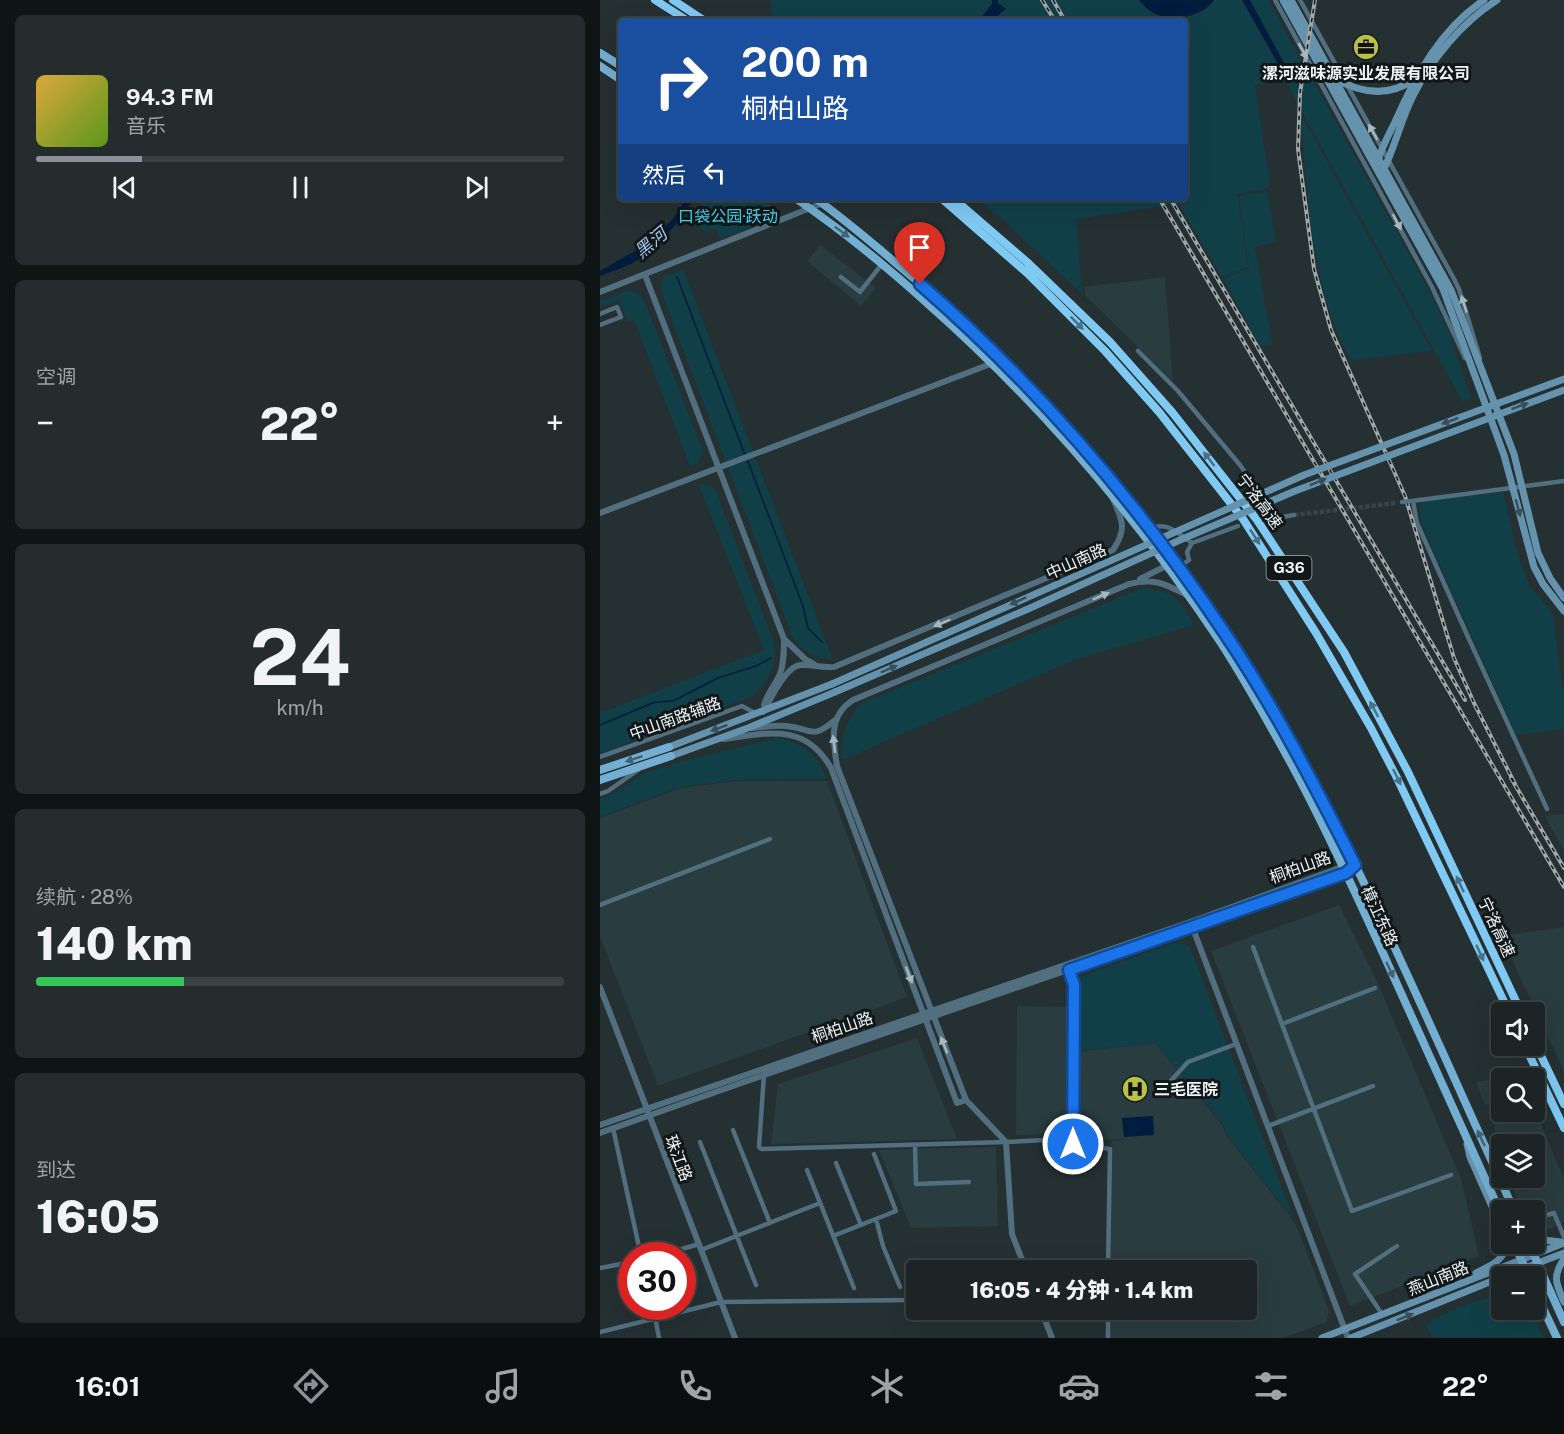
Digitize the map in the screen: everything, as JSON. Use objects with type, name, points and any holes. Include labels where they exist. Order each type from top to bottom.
[{"type":"highway","points":[[655,0],[683,18]]},
{"type":"highway","points":[[673,0],[700,18]]},
{"type":"highway","name":"宁洛高速","points":[[944,201],[1027,273],[1105,351],[1159,412],[1244,519],[1316,633],[1371,728],[1504,1002]]},
{"type":"highway","name":"宁洛高速","points":[[956,201],[1027,262],[1110,342],[1172,412],[1257,520],[1344,652],[1408,772],[1516,1002]]},
{"type":"highway","points":[[1530,1056],[1564,1128]]},
{"type":"highway","points":[[1541,1056],[1564,1104]]},
{"type":"main road","points":[[1283,0],[1443,289],[1481,382],[1514,454],[1538,553],[1550,578],[1564,598]]},
{"type":"main road","points":[[1292,0],[1378,158]]},
{"type":"main road","points":[[1377,171],[1378,158],[1407,93],[1428,58],[1454,26],[1484,0]]},
{"type":"main road","points":[[1377,171],[1388,159],[1413,97],[1430,68],[1455,37],[1486,7],[1497,0]]},
{"type":"main road","points":[[600,53],[618,64]]},
{"type":"main road","points":[[600,66],[618,78]]},
{"type":"main road","points":[[1333,77],[1346,84],[1372,92],[1387,92],[1403,87],[1415,79]]},
{"type":"main road","name":"樟江东路","points":[[799,201],[882,264],[993,363],[1034,405],[1110,493],[1166,566],[1221,644],[1295,771],[1344,870],[1495,1200]]},
{"type":"main road","name":"樟江东路","points":[[819,201],[858,230],[998,355],[1067,428],[1151,528],[1225,632],[1267,700],[1355,865],[1509,1200]]},
{"type":"main road","name":"中山南路","points":[[600,780],[645,765],[670,751],[832,684],[1304,475],[1564,379]]},
{"type":"main road","points":[[1481,382],[1504,455],[1534,567],[1543,584],[1564,611]]},
{"type":"main road","name":"中山南路","points":[[600,770],[715,740],[748,728],[836,692],[1295,491],[1564,390]]},
{"type":"main road","points":[[1466,1135],[1470,1157],[1491,1204]]},
{"type":"main road","points":[[1545,1240],[1564,1243]]},
{"type":"main road","name":"燕山南路","points":[[1545,1250],[1564,1243]]},
{"type":"main road","name":"燕山南路","points":[[1530,1266],[1564,1253]]},
{"type":"main road","points":[[1457,1285],[1498,1261],[1504,1254]]},
{"type":"main road","points":[[1518,1254],[1524,1266]]},
{"type":"main road","points":[[1533,1254],[1564,1322]]},
{"type":"main road","name":"燕山南路","points":[[1322,1338],[1533,1254]]},
{"type":"main road","points":[[1564,1259],[1556,1274],[1555,1282],[1564,1302]]},
{"type":"main road","name":"燕山南路","points":[[1350,1338],[1491,1282]]},
{"type":"main road","points":[[1460,1295],[1491,1286]]},
{"type":"main road","points":[[1545,1315],[1557,1338]]},
{"type":"street","points":[[1275,0],[1377,171]]},
{"type":"street","points":[[1300,0],[1459,289],[1478,348],[1481,382]]},
{"type":"street","points":[[600,292],[823,204]]},
{"type":"street","points":[[842,276],[860,292],[882,264]]},
{"type":"street","points":[[645,275],[784,639],[784,657],[780,673],[760,713]]},
{"type":"street","points":[[600,314],[617,308],[621,317],[600,325]]},
{"type":"street","points":[[1138,351],[1178,391],[1239,465],[1277,518]]},
{"type":"street","points":[[600,513],[993,363]]},
{"type":"street","points":[[1399,502],[1564,481]]},
{"type":"street","points":[[760,713],[790,668],[798,665],[834,668],[1113,550],[1122,536],[1122,519],[1110,493]]},
{"type":"street","points":[[1412,501],[1422,533],[1547,808]]},
{"type":"street","points":[[1265,520],[1294,515]]},
{"type":"street","points":[[1151,528],[1160,525],[1167,526],[1191,543]]},
{"type":"street","points":[[1179,567],[1189,560],[1186,552],[1191,543],[1238,526]]},
{"type":"street","points":[[1022,1260],[1012,1234],[1006,1142],[966,1100],[837,766],[832,730],[847,704],[853,700],[1129,584],[1166,566]]},
{"type":"street","points":[[1129,584],[1153,580],[1185,594]]},
{"type":"street","points":[[784,639],[805,659],[821,668]]},
{"type":"street","name":"中山南路辅路","points":[[600,758],[742,706],[760,713]]},
{"type":"street","points":[[748,728],[787,726],[814,733],[824,730],[836,720]]},
{"type":"street","points":[[715,740],[787,733],[807,740],[825,757],[957,1103],[966,1100]]},
{"type":"street","name":"中山南路辅路","points":[[600,794],[608,791],[645,765]]},
{"type":"street","points":[[600,905],[770,839]]},
{"type":"street","name":"桐柏山路","points":[[600,1133],[647,1112],[924,1016],[1069,970],[1355,865]]},
{"type":"street","points":[[1191,925],[1350,1338]]},
{"type":"street","name":"桐柏山路","points":[[932,1014],[1191,925]]},
{"type":"street","points":[[1253,948],[1352,1211],[1451,1175]]},
{"type":"street","points":[[1069,970],[1074,985],[1073,1144]]},
{"type":"street","name":"珠江路","points":[[600,987],[735,1338]]},
{"type":"street","points":[[1282,1024],[1375,988]]},
{"type":"street","name":"桐柏山路","points":[[600,1125],[764,1074],[924,1016]]},
{"type":"street","points":[[1167,1084],[1188,1062],[1236,1044]]},
{"type":"street","points":[[764,1074],[759,1147],[761,1149],[1065,1139],[1073,1144],[1110,1149],[1108,1260]]},
{"type":"street","points":[[1268,1126],[1373,1086]]},
{"type":"street","points":[[613,1128],[638,1242]]},
{"type":"street","points":[[733,1130],[770,1223]]},
{"type":"street","points":[[700,1142],[756,1285]]},
{"type":"street","points":[[915,1145],[916,1184],[969,1182]]},
{"type":"street","points":[[833,1236],[896,1211],[874,1154]]},
{"type":"street","points":[[836,1163],[861,1225]]},
{"type":"street","points":[[807,1170],[854,1288]]},
{"type":"street","points":[[696,1248],[737,1236],[820,1203]]},
{"type":"street","points":[[1545,1216],[1554,1213],[1564,1237]]},
{"type":"street","points":[[876,1219],[883,1246],[900,1287]]},
{"type":"street","points":[[1382,1314],[1355,1274],[1397,1246]]},
{"type":"street","points":[[600,1268],[618,1265]]},
{"type":"street","points":[[696,1308],[721,1302],[906,1300]]},
{"type":"street","points":[[600,1332],[651,1320]]},
{"type":"street","points":[[655,1320],[660,1338]]},
{"type":"street","points":[[1045,1320],[1052,1338]]},
{"type":"street","points":[[1107,1338],[1108,1320]]},
{"type":"shaded area","points":[[820,245],[876,288],[861,306],[807,261]]},
{"type":"shaded area","points":[[1165,277],[1173,382],[1085,295],[1084,287]]},
{"type":"shaded area","points":[[737,781],[827,781],[907,997],[658,1086],[600,936],[600,818],[681,788]]},
{"type":"shaded area","points":[[1564,814],[1564,851],[1545,816]]},
{"type":"shaded area","points":[[1339,905],[1377,981],[1461,1179],[1479,1256],[1350,1306],[1211,951]]},
{"type":"shaded area","points":[[1564,927],[1564,1071],[1545,1030],[1545,1002],[1532,1002],[1501,936]]},
{"type":"shaded area","points":[[1017,1006],[1071,1007],[1071,1130],[1068,1134],[1016,1135]]},
{"type":"shaded area","points":[[917,1038],[957,1139],[771,1144],[778,1084]]},
{"type":"shaded area","points":[[1155,1043],[1223,1126],[1226,1135],[1296,1224],[1329,1311],[1326,1322],[1283,1338],[1110,1338],[1110,1320],[1257,1320],[1257,1260],[1110,1260],[1111,1141],[1129,1139],[1077,1141],[1076,1052]]},
{"type":"shaded area","points":[[1491,1080],[1491,1113],[1489,1104],[1485,1105],[1476,1082]]},
{"type":"shaded area","points":[[1493,1122],[1540,1122],[1545,1134],[1496,1134]]},
{"type":"shaded area","points":[[1545,1134],[1564,1179],[1564,1223],[1545,1231],[1545,1200],[1518,1200],[1512,1188],[1545,1188]]},
{"type":"shaded area","points":[[996,1147],[998,1226],[911,1228],[879,1150]]},
{"type":"green space","points":[[771,0],[1268,0],[1430,292],[1449,332],[1471,398],[1463,402],[1285,81],[1255,85],[1270,185],[1266,189],[1237,194],[1248,267],[1222,277],[1179,204],[1076,219],[1082,294],[981,201],[1188,201],[1188,18],[772,18]]},
{"type":"green space","points":[[1301,115],[1432,351],[1350,360],[1333,322],[1319,272],[1310,220]]},
{"type":"green space","points":[[1267,191],[1276,242],[1255,247],[1272,344],[1261,347],[1223,279],[1249,268],[1239,196]]},
{"type":"green space","name":"口袋公园·跃动","points":[[702,201],[767,201],[771,205],[770,212],[757,224],[720,238],[715,229],[705,232],[690,219]]},
{"type":"green space","points":[[683,269],[833,660],[810,654],[793,638],[663,297],[661,285],[664,277]]},
{"type":"green space","points":[[630,290],[641,296],[646,305],[703,451],[698,463],[690,466],[634,320],[628,322],[619,300],[600,307],[600,301]]},
{"type":"green space","points":[[706,484],[715,489],[773,640],[775,657],[771,672],[763,685],[751,697],[600,754],[600,713],[764,650],[699,485]]},
{"type":"green space","points":[[1503,492],[1518,555],[1529,585],[1553,614],[1562,686],[1564,686],[1564,729],[1516,735],[1422,525],[1419,508],[1422,502]]},
{"type":"green space","points":[[1143,588],[1169,594],[1184,609],[1194,625],[1077,659],[842,760],[845,730],[860,704]]},
{"type":"green space","points":[[778,738],[809,751],[827,779],[737,780],[680,787],[600,817],[600,799],[612,795],[644,773]]},
{"type":"green space","points":[[1177,942],[1190,947],[1294,1220],[1227,1135],[1224,1125],[1155,1043],[1076,1051],[1076,978]]},
{"type":"green space","points":[[1491,1297],[1491,1320],[1536,1320],[1544,1338],[1432,1338],[1426,1324],[1472,1303]]},
{"type":"water","points":[[992,0],[998,0],[998,3],[1006,9],[995,18],[981,18],[992,4]]},
{"type":"water","points":[[1139,0],[1214,0],[1196,14],[1173,18],[1155,14]]},
{"type":"water","points":[[1242,0],[1250,0],[1291,76],[1290,80],[1287,80]]},
{"type":"water","name":"黑河","points":[[684,201],[692,201],[675,225],[653,249],[623,268],[600,276],[600,271],[647,244],[673,219]]},
{"type":"water","points":[[1153,1116],[1154,1135],[1124,1137],[1122,1118]]},
{"type":"waterway","points":[[677,277],[745,455]]},
{"type":"waterway","points":[[747,459],[803,606],[808,628],[822,642]]},
{"type":"waterway","points":[[600,725],[655,702],[673,701],[718,678],[756,666],[771,658]]},
{"type":"tunnel","points":[[1294,515],[1396,503]]},
{"type":"railway","points":[[1042,0],[1053,18]]},
{"type":"railway","points":[[1053,0],[1063,18]]},
{"type":"railway","points":[[1315,0],[1300,93],[1298,149],[1314,269],[1331,330],[1405,496],[1454,658],[1515,784]]},
{"type":"railway","points":[[1161,201],[1564,887]]},
{"type":"railway","points":[[1172,201],[1465,700]]},
{"type":"railway","points":[[1511,778],[1564,868]]},
{"type":"place","name":"漯河滋味源实业发展有限公司","points":[[1366,47]]},
{"type":"place","name":"三毛医院","points":[[1135,1089]]},
{"type":"route","points":[[920,284],[998,355],[1067,428],[1151,528],[1225,632],[1261,691],[1311,779],[1355,865],[1346,873],[1069,970],[1074,985],[1073,1144]]}]
